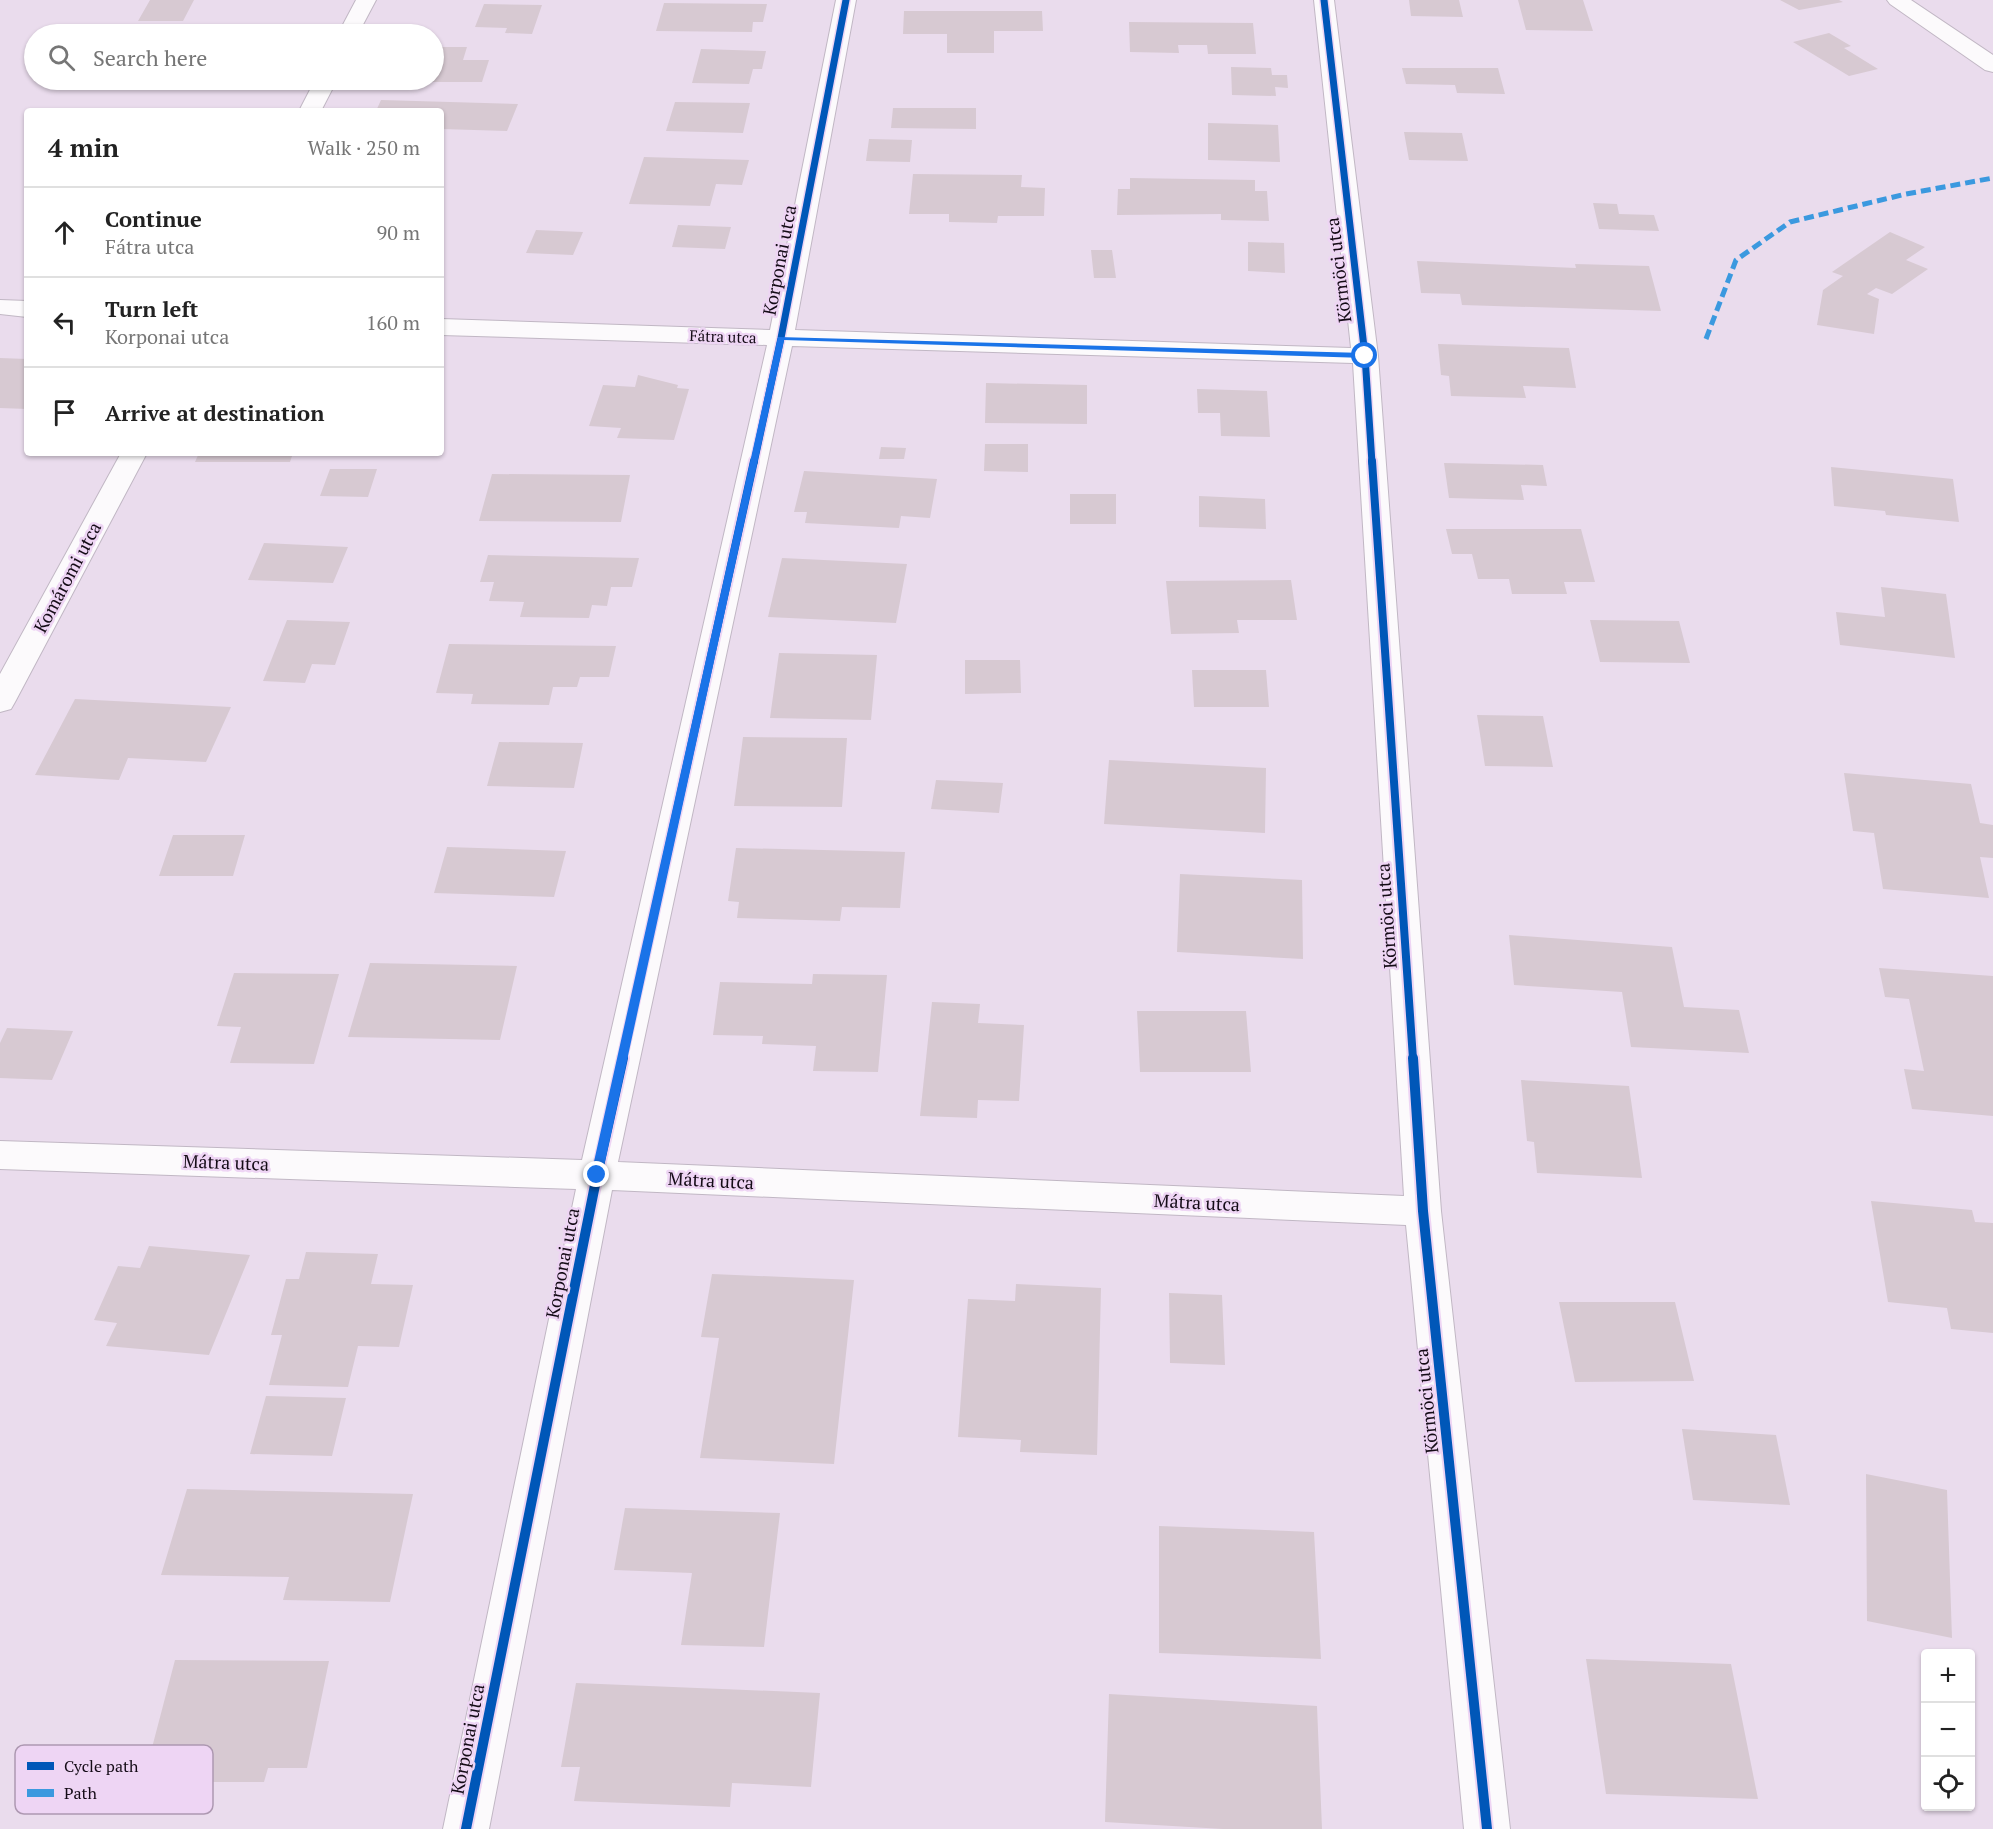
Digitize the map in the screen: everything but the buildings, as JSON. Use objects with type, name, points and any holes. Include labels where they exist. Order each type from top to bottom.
[{"type":"street","points":[[353,24],[366,0]]},
{"type":"street","name":"Korponai utca","points":[[466,1829],[597,1175],[781,338],[846,0]]},
{"type":"street","name":"Körmöci utca","points":[[1324,0],[1365,356],[1423,1211],[1487,1829]]},
{"type":"street","points":[[1897,0],[1993,65]]},
{"type":"street","points":[[312,108],[321,90]]},
{"type":"street","points":[[0,308],[24,309]]},
{"type":"street","name":"Fátra utca","points":[[444,327],[1365,356]]},
{"type":"street","name":"Komáromi utca","points":[[0,702],[132,456]]},
{"type":"street","name":"Mátra utca","points":[[0,1155],[597,1175],[1423,1211]]},
{"type":"marked path","points":[[1706,339],[1736,260],[1790,222],[1906,194],[1993,178]]},
{"type":"cycle path","points":[[466,1829],[597,1175],[781,338],[846,0]]},
{"type":"cycle path","points":[[1324,0],[1365,356],[1423,1211],[1487,1829]]},
{"type":"route","points":[[597,1175],[781,338],[1365,356]]}]
